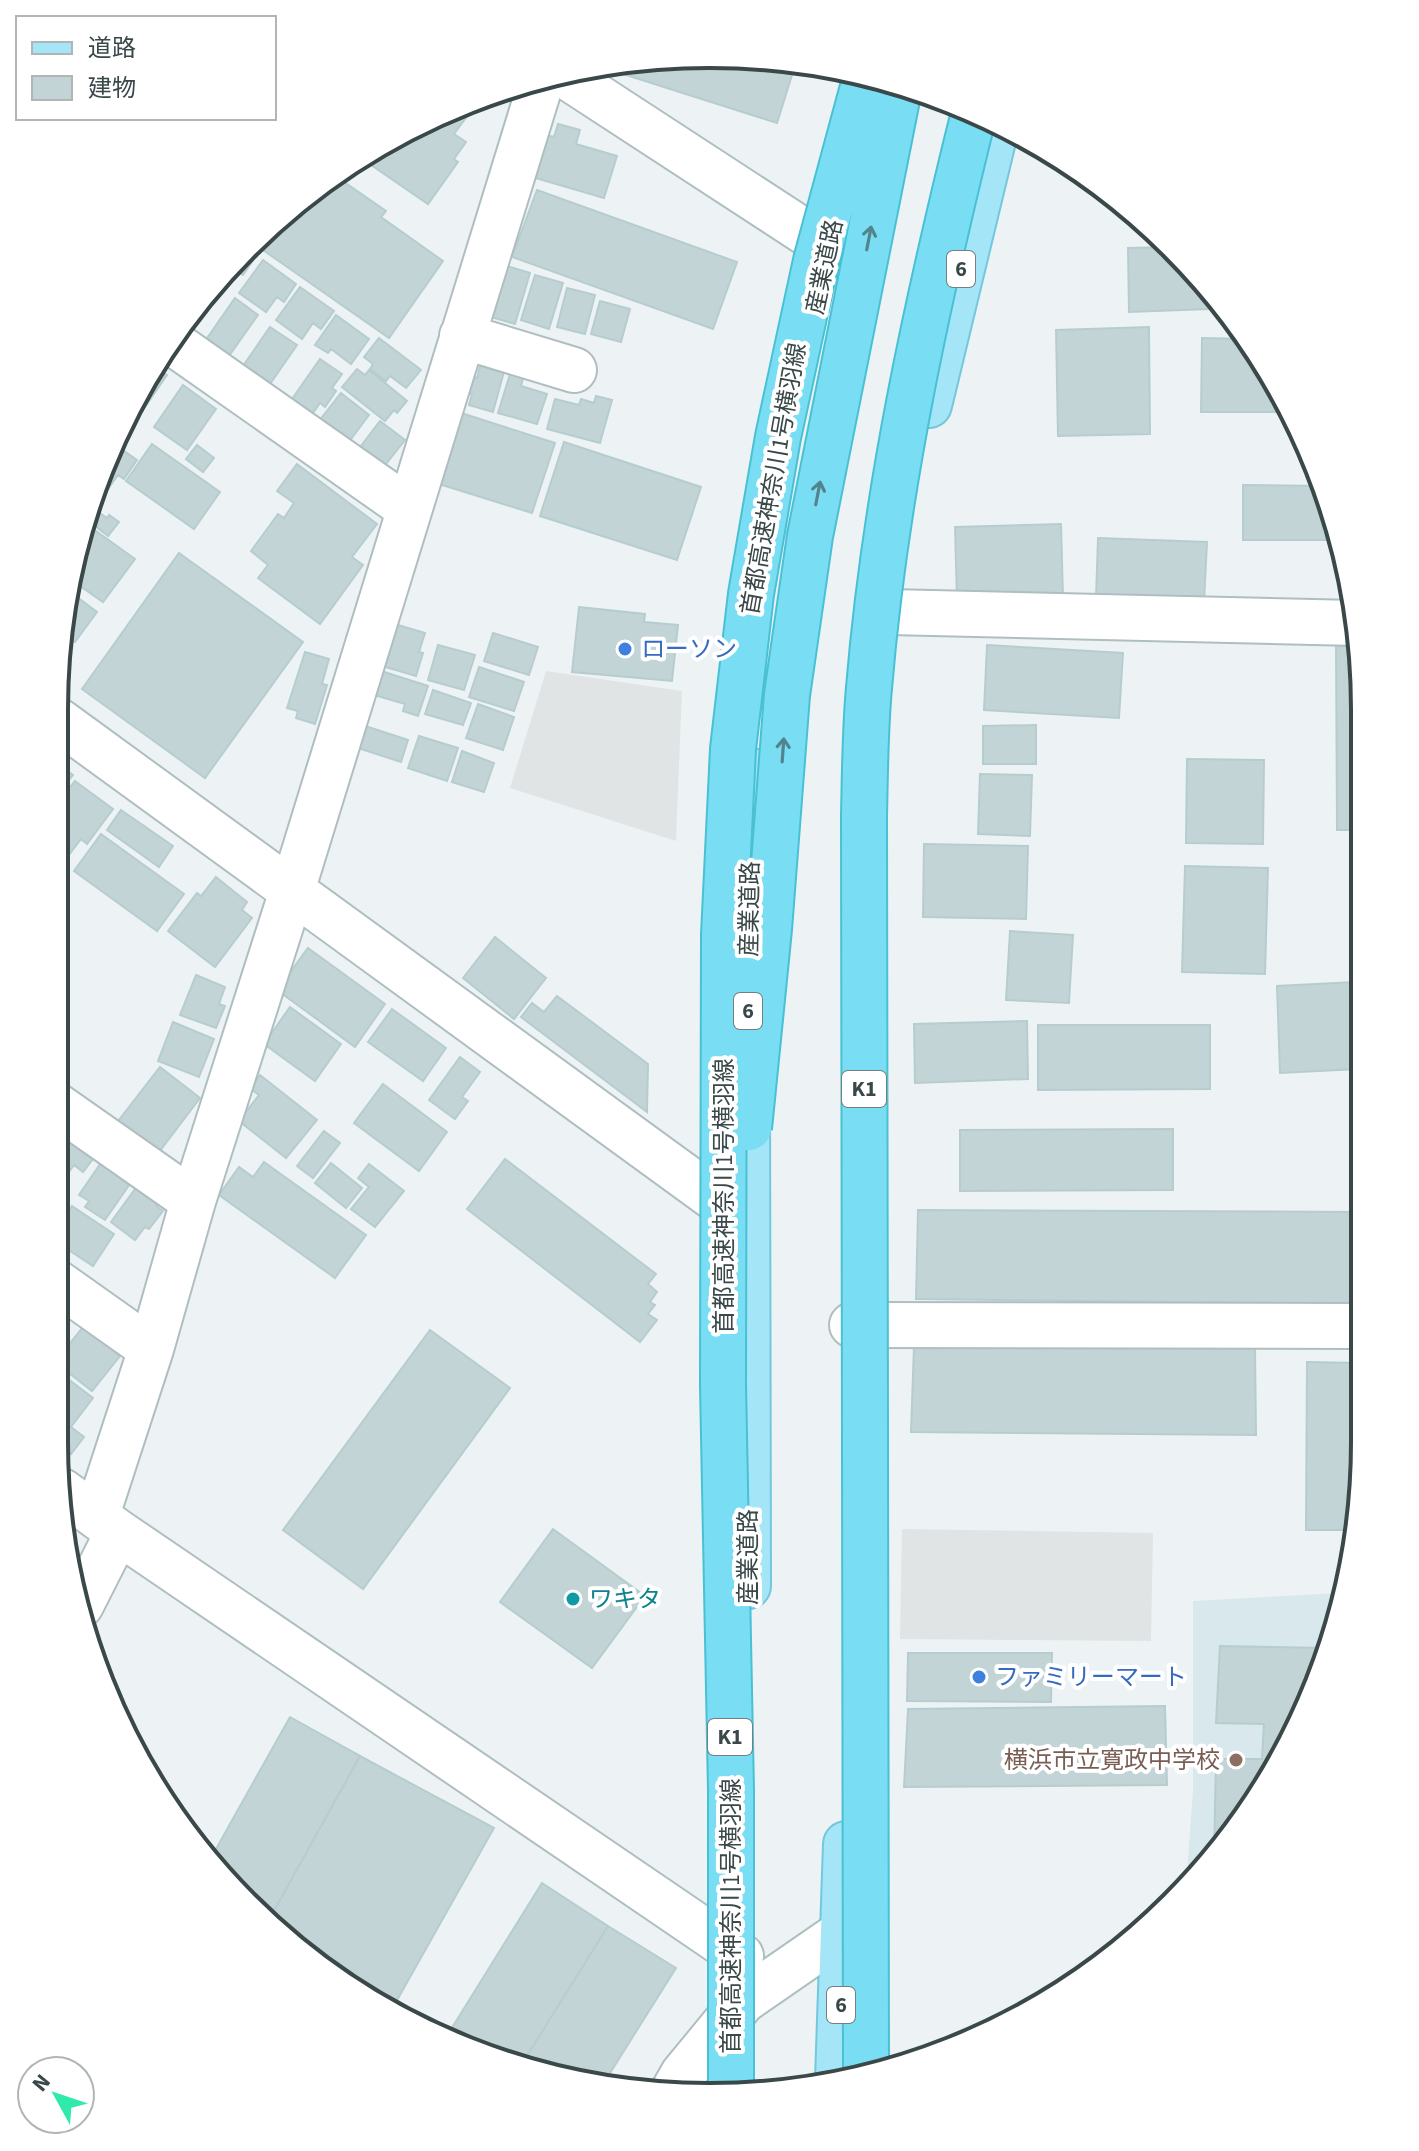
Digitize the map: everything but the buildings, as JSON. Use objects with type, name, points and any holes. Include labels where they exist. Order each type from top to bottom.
[{"type":"highway","name":"首都高速神奈川1号横羽線","points":[[731,2082],[731,1791],[723,1385],[724,935],[733,749],[751,594],[778,437],[816,261],[865,87]]},
{"type":"highway","name":"K1","points":[[723,1385],[769,929],[787,695],[810,536],[898,96]]},
{"type":"highway","name":"K1","points":[[866,2063],[864,816],[869,690],[881,574],[900,455],[937,259],[971,124]]},
{"type":"main road","name":"産業道路","points":[[744,2082],[741,1956],[749,1818],[746,1221],[752,734],[778,497],[828,247],[866,87]]},
{"type":"main road","name":"6","points":[[838,2070],[847,1800],[853,1094],[875,724],[894,573],[926,415],[994,135]]},
{"type":"street","points":[[575,82],[828,247]]},
{"type":"street","points":[[84,1582],[92,1513],[151,1349],[193,1201],[292,891],[538,91]]},
{"type":"street","points":[[462,336],[574,370]]},
{"type":"street","points":[[180,348],[408,508]]},
{"type":"street","points":[[889,612],[1345,623]]},
{"type":"street","points":[[68,728],[746,1221]]},
{"type":"street","points":[[68,1113],[193,1201]]},
{"type":"street","points":[[68,1290],[151,1349]]},
{"type":"street","points":[[852,1325],[1351,1326]]},
{"type":"street","points":[[92,1513],[741,1956]]},
{"type":"street","points":[[678,2082],[743,2001],[843,1932]]},
{"type":"shaded area","points":[[546,671],[682,691],[676,841],[510,788]]},
{"type":"shaded area","points":[[902,1529],[1153,1533],[1151,1641],[900,1639]]},
{"type":"shaded area","name":"横浜市立寛政中学校","points":[[1333,1593],[1317,1648],[1285,1725],[1243,1798],[1187,1869],[1193,1789],[1193,1601]]},
{"type":"place","name":"ローソン","points":[[625,649]]},
{"type":"place","name":"ワキタ","points":[[573,1599]]},
{"type":"place","name":"ファミリーマート","points":[[979,1677]]},
{"type":"place","name":"横浜市立寛政中学校","points":[[1236,1760]]}]
